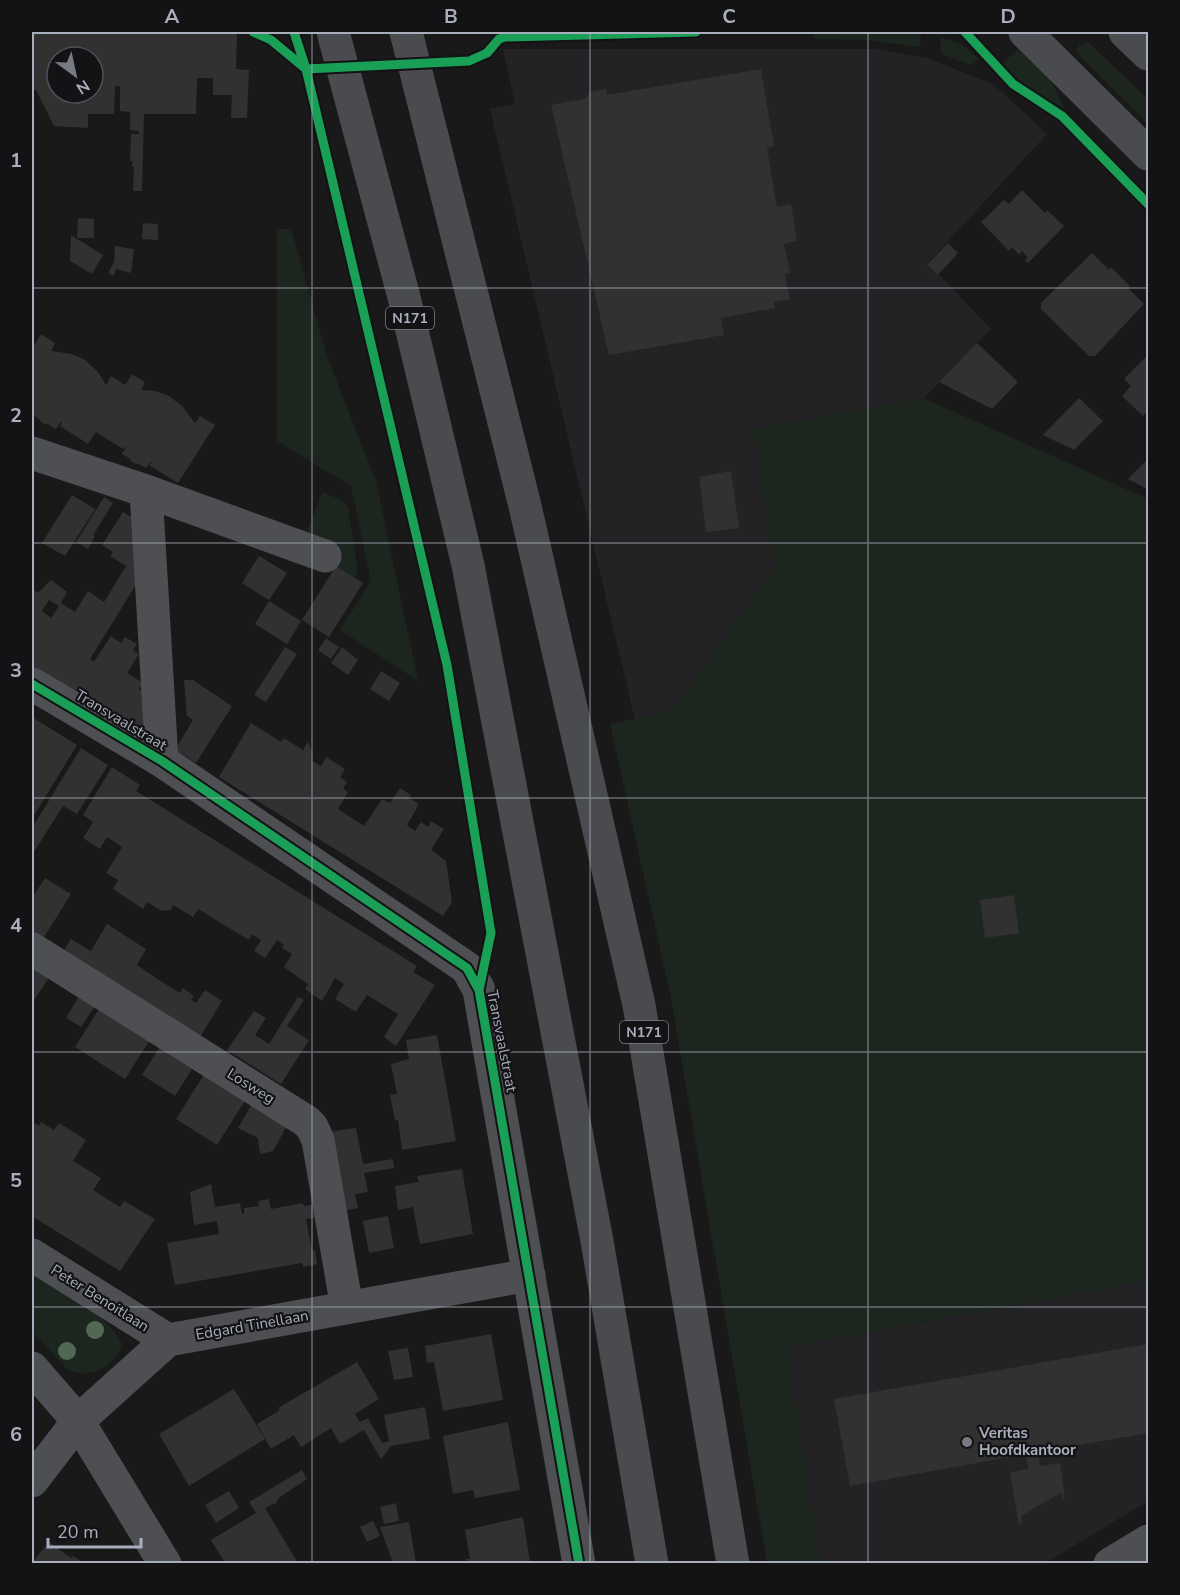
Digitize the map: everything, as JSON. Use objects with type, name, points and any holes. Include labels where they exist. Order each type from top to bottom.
[{"type":"main road","name":"N171","points":[[333,32],[404,297],[468,565],[597,1241],[652,1563]]},
{"type":"main road","name":"N171","points":[[406,32],[525,506],[639,1005],[733,1563]]},
{"type":"main road","points":[[1026,32],[1149,154]]},
{"type":"main road","points":[[1125,32],[1149,54]]},
{"type":"street","points":[[32,453],[146,491],[325,556]]},
{"type":"street","name":"Transvaalstraat","points":[[146,491],[162,761]]},
{"type":"street","name":"Transvaalstraat","points":[[32,684],[162,761],[467,968],[479,990],[579,1563]]},
{"type":"street","name":"Losweg","points":[[32,949],[306,1120],[318,1140],[347,1308]]},
{"type":"street","name":"Peter Benoitlaan","points":[[32,1255],[168,1340]]},
{"type":"street","name":"Edgard Tinellaan","points":[[168,1340],[529,1275]]},
{"type":"street","points":[[32,1481],[78,1421],[168,1340]]},
{"type":"street","points":[[32,1368],[78,1421],[165,1563]]},
{"type":"street","points":[[1110,1563],[1149,1541]]},
{"type":"shaded area","points":[[895,32],[921,35],[920,47],[864,40],[814,39],[814,33]]},
{"type":"shaded area","points":[[940,37],[962,45],[979,59],[971,65],[941,54]]},
{"type":"shaded area","points":[[1088,42],[1148,99],[1148,124],[1080,56],[1077,50],[1079,45]]},
{"type":"shaded area","points":[[503,49],[876,49],[927,58],[993,84],[1047,134],[928,263],[991,329],[924,398],[754,429],[774,568],[672,711],[635,720],[490,109],[515,104]]},
{"type":"shaded area","points":[[1018,49],[1049,77],[1066,111],[1039,97],[1001,65]]},
{"type":"shaded area","points":[[277,229],[291,229],[328,359],[376,481],[418,681],[340,630],[371,581],[351,486],[277,441]]},
{"type":"shaded area","points":[[924,398],[1148,499],[1148,1281],[787,1347],[820,1563],[767,1563],[671,998],[610,724],[672,711],[774,568],[753,429]]},
{"type":"shaded area","points":[[323,492],[341,500],[348,507],[358,571],[355,578],[336,566],[306,533]]},
{"type":"shaded area","points":[[32,1272],[95,1313],[116,1333],[122,1344],[114,1359],[100,1370],[92,1372],[75,1372],[67,1369],[32,1331]]},
{"type":"shaded area","points":[[1148,1281],[1148,1501],[1045,1563],[820,1563],[787,1347]]},
{"type":"building","points":[[32,32],[237,34],[236,69],[249,70],[247,118],[231,118],[232,95],[213,95],[213,78],[197,78],[196,114],[144,114],[142,191],[133,191],[134,167],[132,167],[133,161],[130,161],[131,134],[139,134],[139,131],[130,130],[130,112],[120,111],[120,86],[115,86],[114,114],[88,114],[88,128],[54,126],[36,90],[32,90]]},
{"type":"building","points":[[761,69],[774,146],[767,148],[777,207],[791,204],[797,241],[784,244],[790,273],[785,274],[790,299],[774,302],[775,308],[721,318],[724,335],[609,355],[551,105],[585,99],[590,92],[606,89],[607,95]]},
{"type":"building","points":[[1022,190],[1045,213],[1047,210],[1064,226],[1028,263],[1025,260],[1028,258],[1022,251],[1019,255],[1012,247],[1009,251],[981,222],[1004,200],[1009,204]]},
{"type":"building","points":[[78,218],[94,219],[94,238],[77,238]]},
{"type":"building","points":[[143,223],[158,224],[158,240],[142,239]]},
{"type":"building","points":[[71,235],[103,255],[92,274],[70,261]]},
{"type":"building","points":[[948,243],[958,253],[938,275],[927,265]]},
{"type":"building","points":[[115,246],[134,249],[131,273],[116,269],[114,276],[108,273],[114,262]]},
{"type":"building","points":[[1092,253],[1109,270],[1111,267],[1144,304],[1095,356],[1089,356],[1041,309],[1041,303]]},
{"type":"building","points":[[41,334],[55,343],[51,351],[72,354],[85,360],[98,372],[106,385],[111,376],[125,385],[132,374],[145,382],[141,390],[155,391],[169,396],[182,406],[195,423],[200,416],[215,425],[178,483],[149,465],[151,461],[146,468],[133,463],[122,454],[127,446],[123,449],[96,432],[88,444],[60,426],[61,422],[56,429],[42,423],[32,414],[37,406],[34,410],[32,409],[32,344],[34,346]]},
{"type":"building","points":[[977,343],[1018,382],[992,409],[939,382]]},
{"type":"building","points":[[1148,355],[1148,410],[1143,416],[1122,396],[1131,386],[1124,379]]},
{"type":"building","points":[[1079,398],[1103,421],[1074,450],[1043,435]]},
{"type":"building","points":[[1148,459],[1148,488],[1147,489],[1128,479]]},
{"type":"building","points":[[731,471],[739,528],[706,532],[699,477]]},
{"type":"building","points":[[72,495],[95,509],[65,556],[42,543]]},
{"type":"building","points":[[104,497],[113,503],[93,535],[95,536],[88,549],[76,542]]},
{"type":"building","points":[[123,512],[136,520],[140,578],[90,659],[94,662],[111,636],[121,643],[125,637],[137,644],[133,650],[139,654],[127,673],[143,683],[139,689],[146,693],[148,740],[32,671],[32,589],[38,593],[51,580],[67,592],[61,603],[75,612],[88,591],[104,602],[126,566],[110,556],[113,552],[102,545]],"holes":[[[49,600],[59,606],[51,618],[42,611]]]},
{"type":"building","points":[[259,556],[287,573],[269,600],[242,583]]},
{"type":"building","points":[[336,566],[363,583],[329,637],[302,620]]},
{"type":"building","points":[[269,601],[301,621],[287,644],[255,624]]},
{"type":"building","points":[[326,638],[339,647],[331,659],[318,650]]},
{"type":"building","points":[[285,647],[297,654],[266,702],[254,695]]},
{"type":"building","points":[[342,647],[358,660],[348,675],[331,663]]},
{"type":"building","points":[[381,671],[400,683],[389,701],[370,689]]},
{"type":"building","points":[[184,680],[193,680],[232,706],[196,763],[175,750],[193,720],[187,716]]},
{"type":"building","points":[[32,717],[77,745],[32,819]]},
{"type":"building","points":[[251,723],[281,742],[284,738],[303,750],[308,742],[313,754],[311,760],[321,766],[326,757],[345,769],[340,777],[347,782],[343,789],[348,792],[338,809],[364,826],[382,799],[390,803],[400,788],[411,795],[409,798],[419,804],[407,825],[415,831],[421,822],[428,827],[431,821],[444,829],[431,850],[446,861],[452,902],[443,916],[219,777]]},
{"type":"building","points":[[81,748],[108,765],[77,814],[63,806],[32,855],[32,828]]},
{"type":"building","points":[[112,767],[140,785],[136,791],[417,966],[413,972],[435,985],[396,1046],[384,1037],[398,1014],[367,995],[356,1012],[335,999],[344,984],[335,978],[322,1001],[305,989],[308,984],[284,967],[292,954],[282,948],[284,945],[277,940],[265,958],[254,951],[261,940],[252,934],[249,940],[198,909],[193,917],[173,905],[171,910],[162,911],[147,902],[143,909],[113,889],[118,880],[106,873],[122,847],[107,837],[100,849],[83,838],[93,822],[83,815]]},
{"type":"building","points":[[45,878],[71,894],[43,939],[32,932],[32,898]]},
{"type":"building","points":[[1014,895],[1019,933],[985,938],[980,900]]},
{"type":"building","points":[[107,924],[146,949],[137,965],[156,978],[180,993],[183,988],[194,996],[191,1000],[196,1003],[205,990],[222,1001],[200,1037],[63,952],[71,939],[91,951]]},
{"type":"building","points":[[32,966],[49,978],[34,1000],[32,999]]},
{"type":"building","points":[[79,996],[95,1006],[81,1027],[66,1018]]},
{"type":"building","points":[[298,997],[304,1000],[287,1026],[309,1040],[281,1084],[227,1050],[254,1011],[266,1018],[255,1035],[269,1044]]},
{"type":"building","points":[[99,1009],[150,1040],[125,1079],[75,1047]]},
{"type":"building","points":[[437,1035],[456,1141],[402,1150],[398,1120],[395,1120],[390,1095],[397,1094],[391,1064],[409,1059],[406,1040]]},
{"type":"building","points":[[159,1048],[192,1069],[175,1096],[142,1075]]},
{"type":"building","points":[[205,1073],[246,1099],[217,1145],[176,1119]]},
{"type":"building","points":[[253,1102],[288,1124],[273,1151],[260,1154],[258,1138],[238,1128]]},
{"type":"building","points":[[32,1121],[39,1126],[41,1122],[54,1130],[59,1123],[86,1140],[73,1161],[101,1178],[93,1190],[120,1207],[124,1201],[155,1219],[120,1271],[32,1216]]},
{"type":"building","points":[[356,1128],[363,1164],[393,1159],[394,1168],[364,1173],[368,1192],[355,1194],[358,1208],[343,1211],[328,1132]]},
{"type":"building","points":[[462,1169],[473,1234],[420,1244],[413,1207],[398,1210],[395,1186],[419,1182],[417,1176]]},
{"type":"building","points":[[211,1184],[215,1207],[240,1203],[242,1214],[244,1214],[244,1208],[259,1206],[258,1201],[269,1199],[271,1209],[303,1203],[304,1206],[317,1204],[319,1217],[306,1219],[317,1264],[303,1267],[302,1263],[175,1285],[167,1243],[219,1234],[217,1221],[194,1225],[190,1192]]},
{"type":"building","points":[[388,1216],[394,1248],[369,1253],[363,1221]]},
{"type":"building","points":[[491,1334],[503,1400],[443,1411],[434,1362],[427,1363],[425,1346]]},
{"type":"building","name":"Veritas Hoofdkantoor","points":[[1148,1344],[1148,1433],[1038,1452],[1040,1466],[1060,1463],[1065,1497],[1063,1499],[1062,1492],[1021,1516],[1022,1523],[1019,1525],[1010,1472],[1028,1469],[1026,1454],[850,1486],[834,1399]]},
{"type":"building","points":[[408,1348],[413,1377],[394,1380],[388,1351]]},
{"type":"building","points":[[357,1362],[379,1399],[355,1414],[360,1422],[368,1418],[382,1443],[389,1441],[384,1415],[425,1407],[430,1439],[391,1446],[381,1459],[364,1430],[340,1444],[331,1428],[301,1447],[294,1435],[271,1449],[257,1424],[280,1410],[278,1408]]},
{"type":"building","points":[[234,1389],[265,1439],[189,1486],[159,1434]]},
{"type":"building","points":[[508,1422],[520,1490],[475,1498],[473,1490],[453,1494],[443,1436]]},
{"type":"building","points":[[302,1470],[307,1479],[280,1497],[276,1503],[265,1508],[298,1563],[225,1563],[211,1540],[256,1513],[249,1502]]},
{"type":"building","points":[[229,1491],[239,1508],[216,1523],[205,1505]]},
{"type":"building","points":[[396,1503],[399,1521],[384,1524],[380,1507]]},
{"type":"building","points":[[523,1517],[530,1563],[467,1563],[466,1559],[470,1559],[465,1530]]},
{"type":"building","points":[[373,1521],[380,1536],[367,1542],[360,1527]]},
{"type":"building","points":[[409,1522],[416,1563],[393,1563],[380,1527]]},
{"type":"building","points":[[49,1542],[71,1558],[73,1556],[84,1563],[32,1563]]},
{"type":"cycle path","points":[[253,32],[271,40],[306,69],[469,61],[487,53],[499,39],[505,37],[696,32]]},
{"type":"cycle path","points":[[294,32],[306,69],[447,665],[491,933],[479,990]]},
{"type":"cycle path","points":[[965,32],[1013,84],[1062,116],[1148,204]]},
{"type":"cycle path","points":[[32,684],[162,761],[467,968],[479,990],[579,1564]]},
{"type":"place","name":"Veritas Hoofdkantoor","points":[[967,1442]]}]
